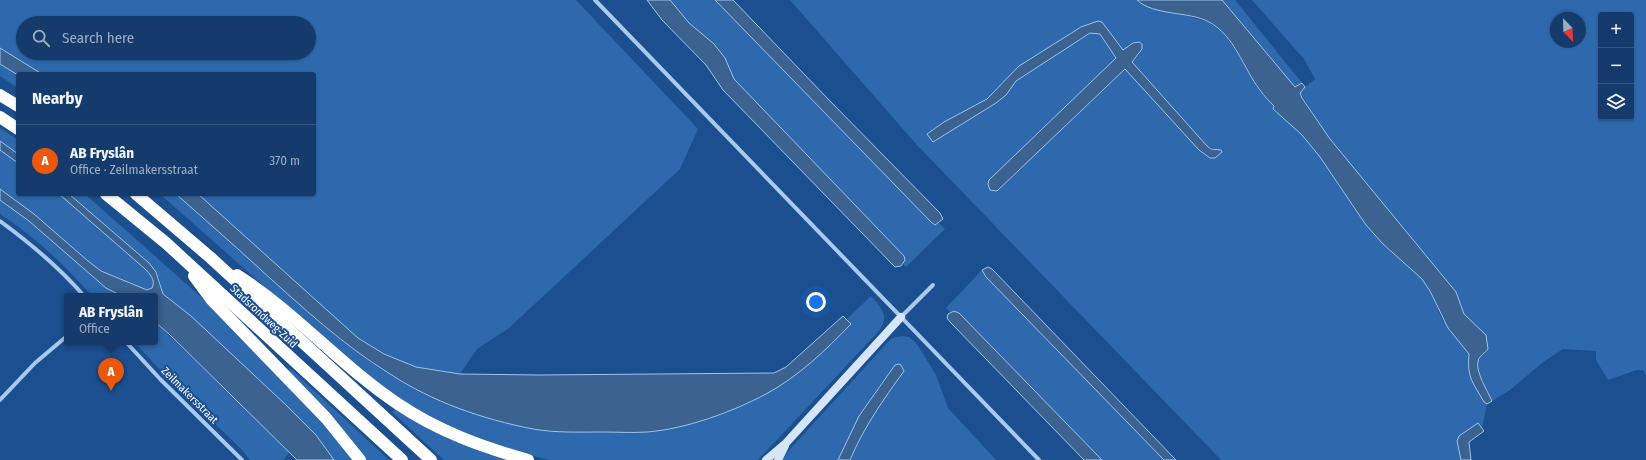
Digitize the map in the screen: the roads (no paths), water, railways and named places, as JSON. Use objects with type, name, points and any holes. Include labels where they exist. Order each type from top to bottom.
[{"type":"highway","points":[[0,94],[16,105]]},
{"type":"highway","points":[[0,117],[16,128]]},
{"type":"highway","name":"Stadsrondweg-Zuid","points":[[108,196],[179,255],[402,460]]},
{"type":"highway","name":"Stadsrondweg-Zuid","points":[[138,196],[211,258],[431,460]]},
{"type":"highway","points":[[179,255],[211,299],[326,418],[360,460]]},
{"type":"highway","points":[[211,258],[259,289],[368,381],[409,411],[474,444],[528,460]]},
{"type":"street","points":[[595,0],[1039,460]]},
{"type":"street","points":[[0,221],[33,246],[71,281],[81,293]]},
{"type":"street","points":[[766,460],[786,443],[901,317],[933,285]]},
{"type":"street","points":[[0,400],[35,362],[64,338]]},
{"type":"street","name":"Zeilmakersstraat","points":[[129,345],[160,379],[242,460]]},
{"type":"street","points":[[778,460],[786,443]]},
{"type":"place","name":"AB Fryslân","points":[[111,391]]}]
